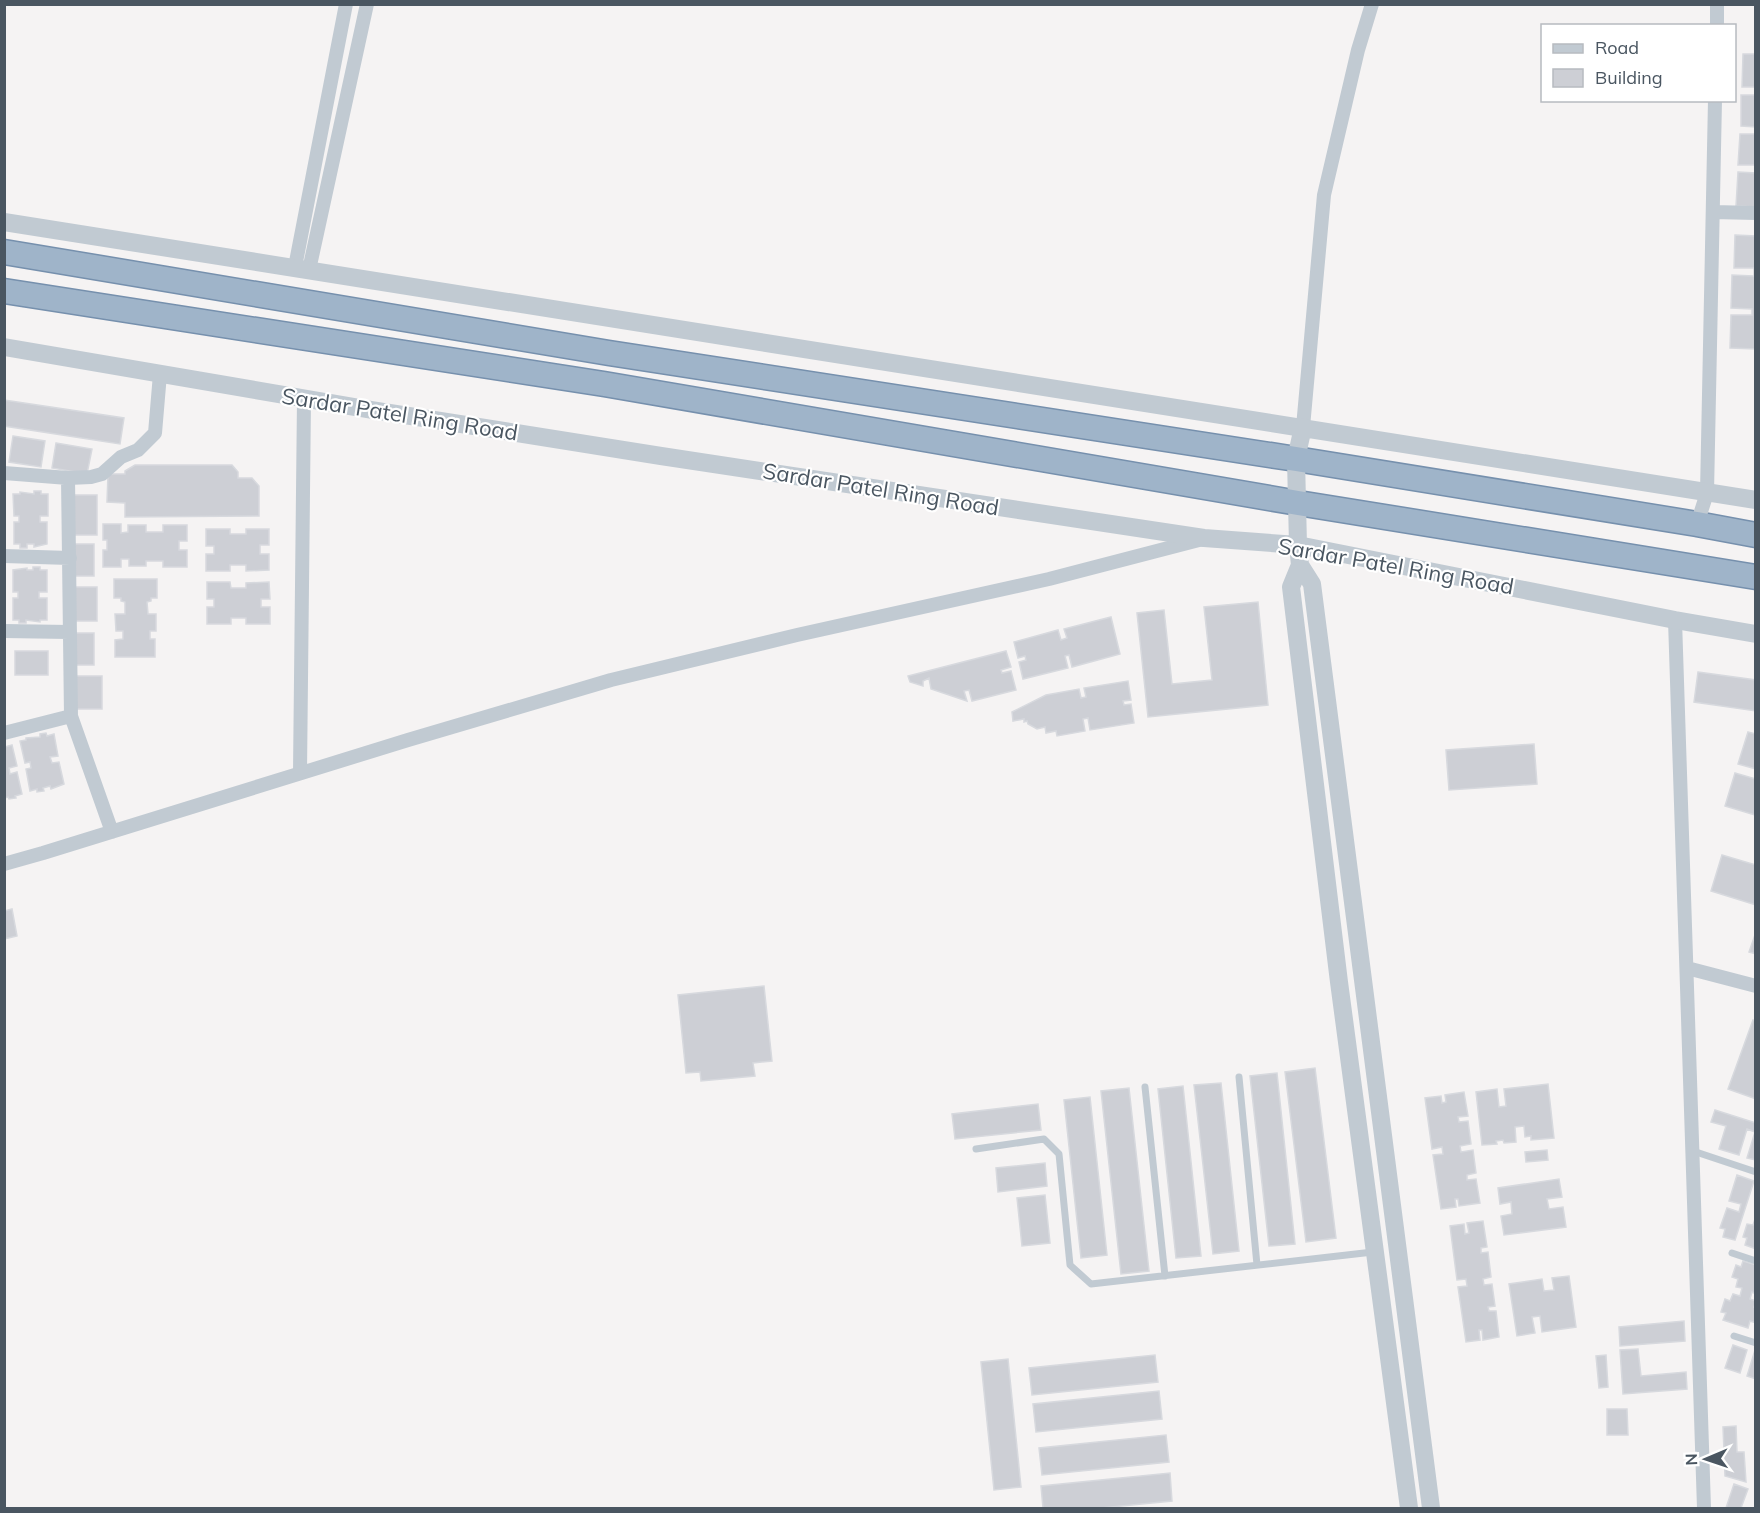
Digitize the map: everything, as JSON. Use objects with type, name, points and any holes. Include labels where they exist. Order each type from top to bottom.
[{"type":"highway","points":[[4,252],[696,366],[1296,459],[1755,535]]},
{"type":"highway","name":"Sardar Patel Ring Road","points":[[4,291],[691,398],[1298,503],[1755,577]]},
{"type":"highway","points":[[691,398],[696,366]]},
{"type":"street","points":[[302,269],[346,4]]},
{"type":"street","points":[[302,269],[367,4]]},
{"type":"street","points":[[1372,4],[1358,50],[1324,195],[1303,428],[1296,459],[1298,545],[1300,565],[1312,584],[1431,1509]]},
{"type":"street","points":[[1717,4],[1717,24]]},
{"type":"street","points":[[1697,524],[1707,493],[1715,102]]},
{"type":"street","points":[[1713,212],[1755,213]]},
{"type":"street","points":[[4,222],[1755,500]]},
{"type":"street","name":"Sardar Patel Ring Road","points":[[4,347],[304,399],[661,456],[1204,538],[1298,545],[1755,634]]},
{"type":"street","points":[[4,473],[68,478],[102,474],[121,457],[138,450],[155,434],[160,374]]},
{"type":"street","points":[[300,773],[304,399]]},
{"type":"street","points":[[68,478],[70,716],[112,832]]},
{"type":"street","points":[[4,864],[611,680],[797,635],[1049,579],[1204,538]]},
{"type":"street","points":[[4,556],[70,558]]},
{"type":"street","points":[[1300,565],[1291,587],[1339,982],[1409,1509]]},
{"type":"street","points":[[1675,620],[1704,1509]]},
{"type":"street","points":[[4,632],[69,632]]},
{"type":"street","points":[[4,733],[70,716]]},
{"type":"street","points":[[1687,968],[1755,986]]},
{"type":"street","points":[[1370,1215],[1393,1212]]},
{"type":"lane","points":[[1239,1077],[1257,1265]]},
{"type":"lane","points":[[1145,1087],[1165,1276]]},
{"type":"lane","points":[[976,1149],[1044,1139],[1059,1154],[1070,1265],[1091,1284],[1374,1252]]},
{"type":"lane","points":[[1692,1150],[1755,1172]]},
{"type":"lane","points":[[1732,1253],[1755,1261]]},
{"type":"lane","points":[[1734,1336],[1755,1343]]},
{"type":"building","points":[[1743,54],[1756,54],[1756,87],[1742,87]]},
{"type":"building","points":[[1741,95],[1756,95],[1756,127],[1741,126]]},
{"type":"building","points":[[1740,134],[1756,134],[1756,165],[1738,165]]},
{"type":"building","points":[[1738,172],[1756,173],[1756,207],[1736,206]]},
{"type":"building","points":[[1735,235],[1756,236],[1756,349],[1730,348],[1731,315],[1752,315],[1752,309],[1731,308],[1732,275],[1754,276],[1754,268],[1734,268]]},
{"type":"building","points":[[4,400],[124,418],[120,444],[4,426]]},
{"type":"building","points":[[13,436],[45,441],[41,467],[9,462]]},
{"type":"building","points":[[56,443],[92,449],[87,474],[52,468]]},
{"type":"building","points":[[135,465],[232,465],[238,472],[238,478],[252,478],[259,486],[259,516],[125,517],[125,503],[107,502],[108,474],[125,474],[125,471]]},
{"type":"building","points":[[34,491],[48,494],[48,516],[40,516],[40,522],[47,522],[47,544],[34,547],[34,544],[27,544],[27,548],[20,548],[20,544],[14,544],[14,522],[19,522],[19,516],[14,516],[13,494],[20,494],[20,492],[34,494]]},
{"type":"building","points":[[73,495],[97,495],[97,535],[73,535]]},
{"type":"building","points":[[103,524],[121,524],[121,533],[128,532],[128,525],[146,525],[146,532],[163,532],[163,525],[187,525],[187,541],[179,541],[179,550],[187,550],[187,567],[163,567],[163,561],[146,561],[146,566],[129,566],[129,559],[121,559],[121,567],[103,567],[103,550],[107,550],[107,540],[103,540]]},
{"type":"building","points":[[206,529],[230,529],[230,534],[246,534],[246,529],[269,529],[269,545],[260,545],[260,554],[269,554],[269,570],[246,571],[246,565],[230,565],[230,571],[206,571],[206,554],[214,554],[214,546],[206,546]]},
{"type":"building","points":[[73,544],[94,544],[94,576],[74,576]]},
{"type":"building","points":[[33,567],[47,570],[47,592],[39,592],[39,598],[47,598],[47,620],[40,620],[40,622],[26,620],[26,623],[19,623],[19,620],[13,620],[13,598],[18,598],[18,592],[13,592],[13,570],[27,568],[27,570],[33,570]]},
{"type":"building","points":[[114,579],[157,579],[157,598],[151,598],[151,601],[147,602],[148,614],[156,614],[156,631],[150,631],[150,639],[155,639],[155,657],[115,657],[115,640],[123,639],[123,631],[116,631],[115,614],[125,614],[125,602],[121,601],[121,598],[114,598]]},
{"type":"building","points":[[207,582],[230,582],[231,588],[246,588],[246,583],[269,582],[270,599],[261,599],[261,607],[270,607],[270,624],[246,624],[246,618],[231,618],[231,624],[207,624],[207,607],[214,607],[214,599],[207,599]]},
{"type":"building","points":[[73,587],[97,587],[97,621],[73,621]]},
{"type":"building","points":[[1258,602],[1268,705],[1148,717],[1137,613],[1164,610],[1172,684],[1212,680],[1204,607]]},
{"type":"building","points":[[1111,617],[1120,654],[1072,667],[1069,655],[1065,656],[1068,668],[1023,679],[1019,662],[1026,660],[1025,656],[1018,658],[1014,642],[1058,630],[1061,640],[1067,638],[1064,629]]},
{"type":"building","points":[[75,633],[94,633],[94,665],[75,665]]},
{"type":"building","points":[[15,651],[48,651],[48,675],[15,675]]},
{"type":"building","points":[[1006,651],[1011,667],[1001,670],[1002,673],[1011,671],[1016,690],[972,701],[969,690],[964,691],[967,701],[931,689],[929,678],[923,681],[923,686],[910,682],[908,676]]},
{"type":"building","points":[[1698,672],[1756,680],[1756,711],[1694,702]]},
{"type":"building","points":[[76,676],[102,676],[102,709],[76,709]]},
{"type":"building","points":[[1128,681],[1131,700],[1123,701],[1124,705],[1131,704],[1134,723],[1090,730],[1088,718],[1083,719],[1085,731],[1057,736],[1056,731],[1046,733],[1045,727],[1037,729],[1027,721],[1024,722],[1024,719],[1013,721],[1012,712],[1046,695],[1079,689],[1081,698],[1086,697],[1084,688]]},
{"type":"building","points":[[1748,732],[1756,734],[1756,769],[1738,764]]},
{"type":"building","points":[[46,733],[47,736],[54,734],[58,756],[50,757],[52,763],[59,762],[64,784],[51,789],[50,786],[43,788],[44,791],[37,792],[37,789],[30,791],[26,769],[31,768],[30,762],[25,763],[20,741],[40,737],[40,734]]},
{"type":"building","points":[[5,744],[5,747],[12,745],[17,766],[9,768],[10,774],[17,772],[22,794],[9,799],[4,798]]},
{"type":"building","points":[[1534,744],[1537,784],[1449,790],[1446,750]]},
{"type":"building","points":[[1735,773],[1756,779],[1755,815],[1725,806]]},
{"type":"building","points":[[1722,855],[1756,865],[1756,905],[1711,891]]},
{"type":"building","points":[[12,909],[17,936],[4,939],[4,911]]},
{"type":"building","points":[[1756,932],[1756,954],[1749,952]]},
{"type":"building","points":[[764,986],[772,1061],[753,1063],[755,1076],[701,1081],[700,1072],[686,1073],[678,995]]},
{"type":"building","points":[[1753,1020],[1756,1021],[1756,1099],[1728,1089]]},
{"type":"building","points":[[1315,1068],[1336,1238],[1306,1242],[1285,1072]]},
{"type":"building","points":[[1277,1073],[1295,1244],[1269,1246],[1250,1076]]},
{"type":"building","points":[[1221,1083],[1239,1251],[1213,1254],[1194,1085]]},
{"type":"building","points":[[1548,1084],[1554,1138],[1531,1140],[1531,1136],[1525,1137],[1524,1126],[1515,1127],[1516,1142],[1504,1143],[1503,1140],[1496,1141],[1497,1144],[1482,1145],[1476,1092],[1497,1089],[1499,1107],[1506,1106],[1504,1089]]},
{"type":"building","points":[[1183,1086],[1201,1256],[1176,1258],[1158,1089]]},
{"type":"building","points":[[1129,1088],[1149,1271],[1121,1274],[1101,1091]]},
{"type":"building","points":[[1464,1092],[1468,1116],[1458,1117],[1459,1122],[1468,1121],[1471,1144],[1460,1146],[1461,1152],[1473,1150],[1476,1173],[1467,1175],[1467,1180],[1476,1179],[1480,1203],[1459,1206],[1458,1199],[1455,1199],[1456,1207],[1441,1209],[1433,1155],[1443,1154],[1442,1147],[1432,1149],[1425,1098],[1441,1096],[1442,1103],[1446,1102],[1445,1095]]},
{"type":"building","points":[[1090,1097],[1107,1255],[1081,1258],[1064,1100]]},
{"type":"building","points":[[1038,1104],[1041,1130],[955,1139],[952,1114]]},
{"type":"building","points":[[1715,1110],[1756,1123],[1756,1160],[1747,1158],[1755,1132],[1747,1129],[1739,1155],[1719,1149],[1726,1126],[1711,1122]]},
{"type":"building","points":[[1547,1150],[1548,1160],[1526,1162],[1525,1152]]},
{"type":"building","points":[[1045,1163],[1047,1186],[998,1192],[996,1168]]},
{"type":"building","points":[[1737,1175],[1754,1181],[1735,1240],[1723,1237],[1725,1229],[1720,1228],[1727,1208],[1739,1212],[1741,1204],[1729,1201]]},
{"type":"building","points":[[1559,1179],[1562,1197],[1547,1199],[1549,1209],[1563,1207],[1566,1227],[1504,1235],[1501,1216],[1512,1214],[1511,1202],[1500,1204],[1498,1188]]},
{"type":"building","points":[[1045,1195],[1050,1243],[1022,1246],[1017,1198]]},
{"type":"building","points":[[1755,1219],[1756,1249],[1745,1245],[1747,1238],[1743,1237],[1747,1224],[1753,1225]]},
{"type":"building","points":[[1483,1221],[1487,1247],[1481,1248],[1481,1253],[1488,1252],[1491,1277],[1483,1279],[1484,1285],[1492,1284],[1495,1306],[1488,1307],[1489,1311],[1496,1311],[1499,1337],[1483,1340],[1482,1330],[1479,1330],[1480,1340],[1466,1342],[1458,1287],[1467,1286],[1466,1279],[1457,1280],[1450,1226],[1464,1224],[1465,1234],[1469,1233],[1467,1223]]},
{"type":"building","points":[[1743,1261],[1756,1265],[1756,1294],[1752,1292],[1750,1299],[1756,1301],[1754,1307],[1756,1307],[1756,1323],[1750,1321],[1748,1328],[1723,1320],[1726,1313],[1721,1312],[1725,1299],[1730,1301],[1733,1294],[1740,1296],[1742,1288],[1736,1287],[1738,1279],[1732,1277],[1736,1265],[1741,1267]]},
{"type":"building","points":[[1569,1276],[1576,1327],[1542,1332],[1540,1316],[1532,1317],[1535,1333],[1517,1336],[1509,1284],[1542,1279],[1544,1291],[1554,1290],[1552,1278]]},
{"type":"building","points":[[1684,1321],[1685,1341],[1620,1346],[1619,1327]]},
{"type":"building","points":[[1733,1345],[1747,1350],[1740,1373],[1725,1368]]},
{"type":"building","points":[[1638,1349],[1641,1376],[1686,1372],[1687,1389],[1623,1394],[1620,1350]]},
{"type":"building","points":[[1756,1350],[1756,1379],[1747,1376]]},
{"type":"building","points":[[1155,1355],[1158,1382],[1032,1395],[1029,1368]]},
{"type":"building","points":[[1606,1355],[1608,1387],[1599,1388],[1596,1356]]},
{"type":"building","points":[[1008,1359],[1021,1487],[994,1490],[981,1362]]},
{"type":"building","points":[[1159,1391],[1162,1419],[1036,1432],[1033,1404]]},
{"type":"building","points":[[1607,1409],[1627,1409],[1628,1435],[1607,1435]]},
{"type":"building","points":[[1736,1426],[1737,1452],[1744,1452],[1746,1482],[1725,1476],[1723,1427]]},
{"type":"building","points":[[1166,1435],[1169,1462],[1042,1475],[1039,1448]]},
{"type":"building","points":[[1170,1473],[1172,1501],[1101,1508],[1043,1508],[1041,1486]]},
{"type":"building","points":[[1734,1484],[1748,1489],[1741,1508],[1726,1508]]}]
